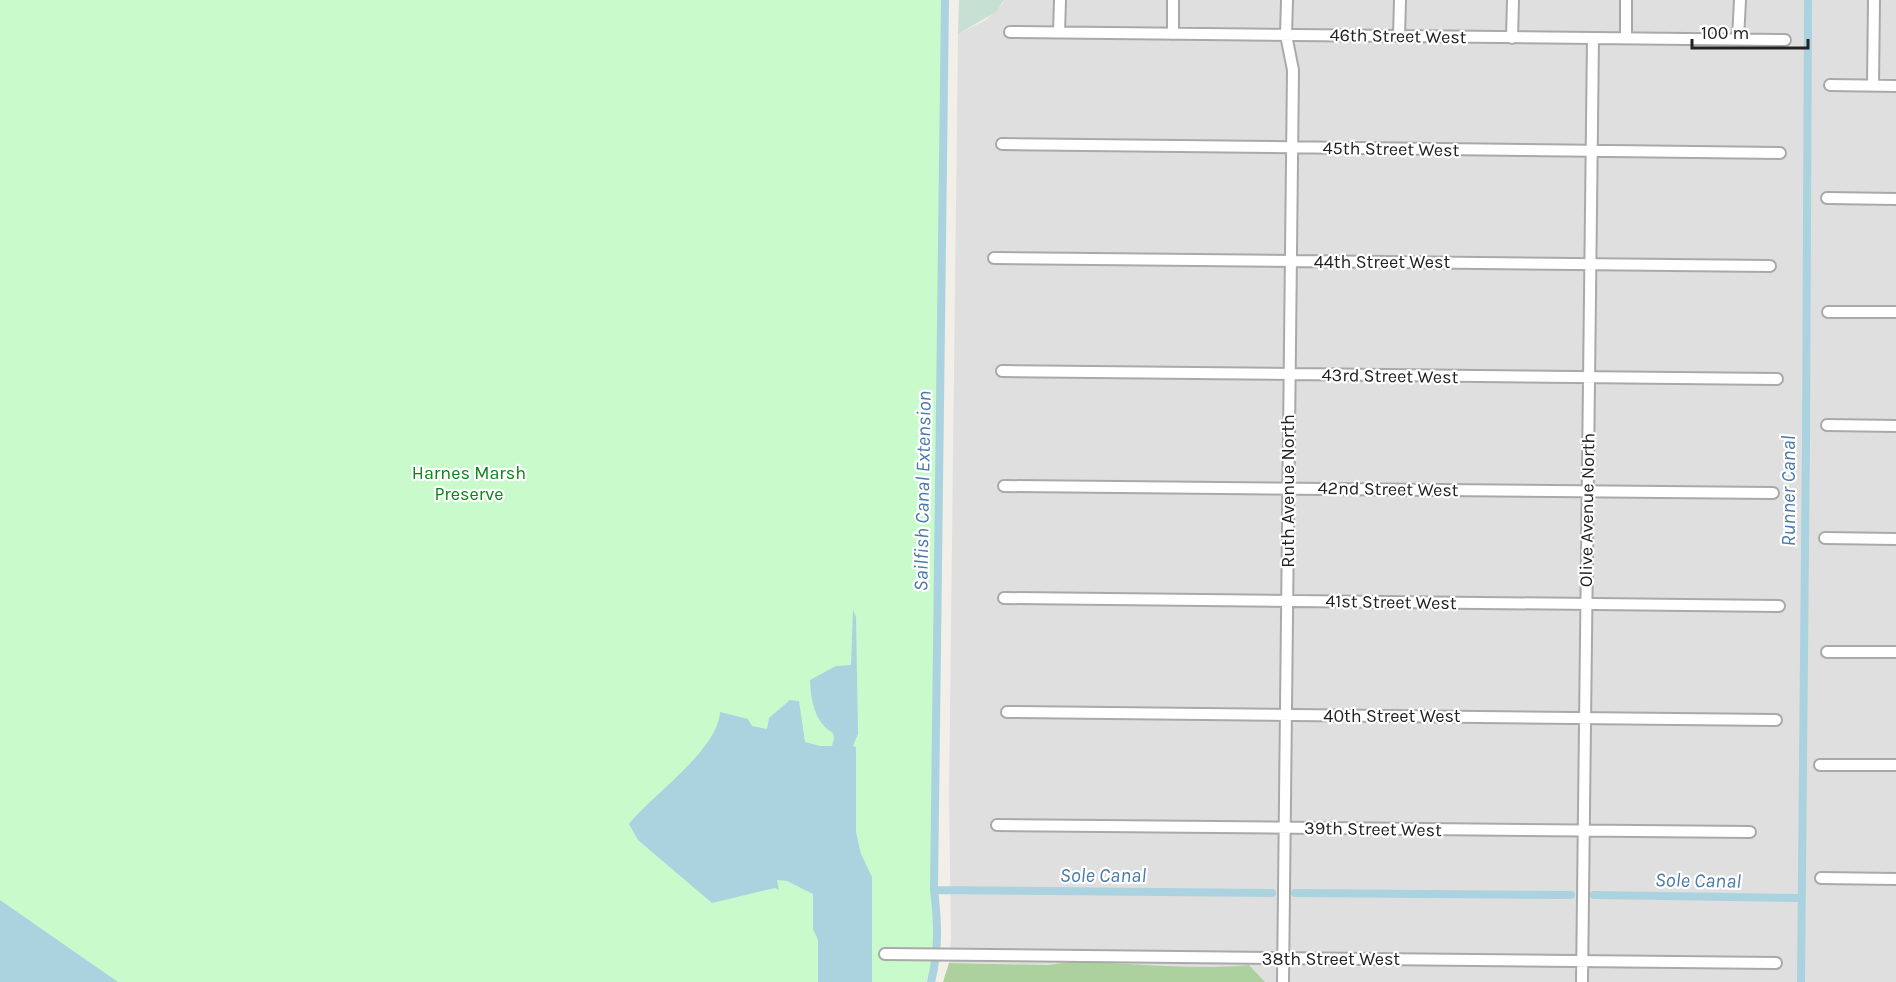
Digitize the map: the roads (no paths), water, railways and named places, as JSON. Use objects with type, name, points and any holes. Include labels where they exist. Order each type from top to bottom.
[{"type":"street","points":[[1059,32],[1060,0]]},
{"type":"street","points":[[1173,0],[1173,34]]},
{"type":"street","name":"Ruth Avenue North","points":[[1283,982],[1293,70],[1286,35],[1287,0]]},
{"type":"street","points":[[1399,36],[1400,0]]},
{"type":"street","points":[[1512,38],[1513,0]]},
{"type":"street","points":[[1626,0],[1626,38]]},
{"type":"street","points":[[1738,39],[1740,0]]},
{"type":"street","points":[[1874,0],[1874,86]]},
{"type":"street","name":"46th Street West","points":[[1010,32],[1785,40]]},
{"type":"street","name":"Olive Avenue North","points":[[1582,982],[1593,38]]},
{"type":"street","points":[[1830,85],[1896,86]]},
{"type":"street","name":"45th Street West","points":[[1002,144],[1780,153]]},
{"type":"street","points":[[1827,198],[1896,199]]},
{"type":"street","name":"44th Street West","points":[[994,258],[1770,266]]},
{"type":"street","points":[[1828,312],[1896,312]]},
{"type":"street","name":"43rd Street West","points":[[1002,371],[1777,379]]},
{"type":"street","points":[[1827,425],[1896,426]]},
{"type":"street","name":"42nd Street West","points":[[1004,486],[1773,493]]},
{"type":"street","points":[[1826,538],[1896,539]]},
{"type":"street","name":"41st Street West","points":[[1004,598],[1779,606]]},
{"type":"street","points":[[1827,652],[1896,652]]},
{"type":"street","name":"40th Street West","points":[[1007,712],[1776,720]]},
{"type":"street","points":[[1820,765],[1896,765]]},
{"type":"street","name":"39th Street West","points":[[997,825],[1750,832]]},
{"type":"street","points":[[1821,878],[1896,879]]},
{"type":"street","name":"38th Street West","points":[[885,954],[1776,963]]},
{"type":"water","points":[[853,610],[856,617],[858,734],[853,746],[856,747],[856,832],[861,854],[872,877],[872,982],[818,982],[818,940],[813,929],[813,894],[787,881],[777,880],[779,890],[775,888],[712,903],[638,840],[629,824],[696,756],[716,727],[720,712],[748,719],[752,726],[767,729],[769,718],[790,700],[799,701],[805,742],[832,746],[833,733],[818,717],[811,695],[810,680],[836,666],[851,665]]},
{"type":"water","points":[[0,900],[118,982],[0,982]]},
{"type":"waterway","name":"Sailfish Canal Extension","points":[[931,982],[937,936],[934,890],[945,0]]},
{"type":"waterway","name":"Runner Canal","points":[[1801,982],[1808,0]]},
{"type":"waterway","name":"Sole Canal","points":[[934,890],[1272,893]]},
{"type":"waterway","name":"Sole Canal","points":[[1295,893],[1571,895]]},
{"type":"waterway","name":"Sole Canal","points":[[1594,895],[1802,898]]},
{"type":"park label","name":"Harnes Marsh Preserve","points":[[469,483]]}]
